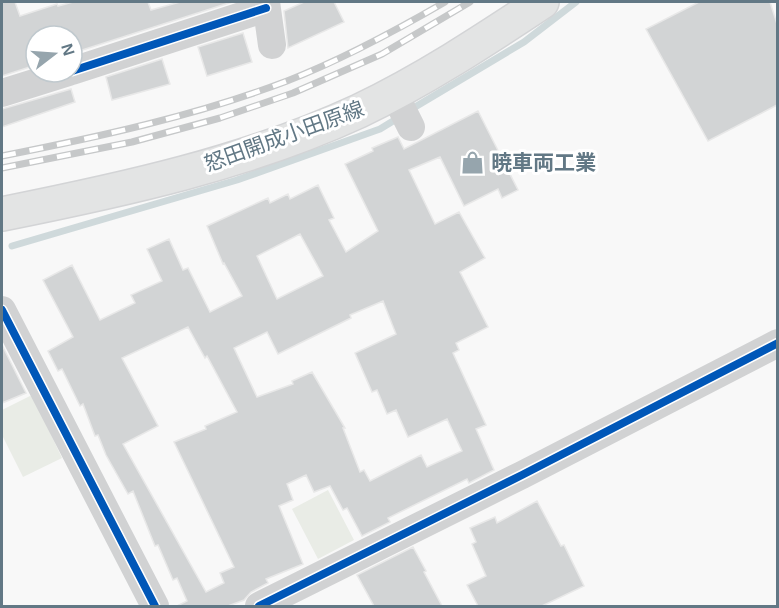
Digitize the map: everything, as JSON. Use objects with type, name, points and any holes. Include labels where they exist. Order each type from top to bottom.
[{"type":"main road","name":"怒田開成小田原線","points":[[2,214],[167,177],[324,126],[401,108],[474,48],[542,2]]},
{"type":"street","points":[[84,67],[266,5],[272,45]]},
{"type":"street","points":[[2,93],[31,84]]},
{"type":"street","points":[[2,310],[155,606]]},
{"type":"street","points":[[259,606],[777,343]]},
{"type":"shaded area","points":[[32,395],[62,458],[23,477],[2,435],[2,410]]},
{"type":"shaded area","points":[[328,490],[354,540],[318,559],[292,509]]},
{"type":"building","points":[[2,2],[15,2],[20,16],[57,4],[58,6],[73,2],[148,2],[151,10],[180,2],[232,2],[84,49],[84,24],[24,24],[24,69],[2,76]]},
{"type":"building","points":[[304,2],[334,2],[344,22],[288,48],[284,11]]},
{"type":"building","points":[[699,2],[770,2],[777,24],[777,105],[708,141],[646,29]]},
{"type":"building","points":[[243,33],[252,62],[207,76],[198,47]]},
{"type":"building","points":[[162,59],[170,84],[112,100],[106,77]]},
{"type":"building","points":[[71,89],[75,102],[2,127],[2,109]]},
{"type":"building","points":[[478,111],[518,190],[502,198],[498,189],[464,206],[440,157],[409,170],[435,224],[459,212],[485,258],[460,272],[488,327],[456,343],[459,350],[453,353],[486,425],[476,429],[494,470],[469,483],[467,479],[388,518],[390,522],[362,536],[347,508],[343,510],[330,486],[314,492],[306,475],[287,484],[293,500],[279,506],[303,564],[266,579],[268,583],[251,592],[244,600],[228,606],[177,606],[187,601],[177,578],[173,580],[158,545],[155,546],[133,491],[128,494],[106,455],[98,435],[95,436],[83,404],[80,406],[62,369],[58,371],[48,351],[73,337],[43,280],[72,265],[100,320],[135,303],[131,295],[162,281],[147,249],[169,239],[183,270],[188,268],[210,312],[242,296],[223,264],[207,226],[268,198],[270,203],[288,194],[290,199],[318,185],[334,218],[329,220],[346,252],[378,231],[345,164],[373,151],[372,148],[398,137],[404,149]],"holes":[[[300,234],[323,276],[277,299],[257,256]],[[383,301],[396,334],[355,353],[372,392],[377,390],[387,414],[396,410],[408,437],[447,419],[462,451],[427,467],[421,455],[370,481],[364,470],[360,472],[343,428],[345,428],[312,372],[292,381],[293,384],[257,397],[234,348],[267,332],[278,354],[351,318],[350,315]],[[188,327],[205,358],[207,356],[237,412],[205,426],[206,429],[174,442],[234,567],[220,573],[224,583],[206,592],[123,444],[158,426],[122,358]]]},
{"type":"building","points":[[2,345],[26,393],[2,403]]},
{"type":"building","points":[[537,501],[561,546],[564,545],[584,586],[542,606],[478,606],[467,585],[486,576],[472,544],[476,542],[470,528],[495,517],[497,523]]},
{"type":"building","points":[[413,547],[442,606],[374,606],[357,575]]},
{"type":"waterway","points":[[410,110],[524,42],[576,2]]},
{"type":"waterway","points":[[12,246],[237,180],[380,129],[398,118]]},
{"type":"railway","points":[[2,156],[182,115],[287,81],[348,54],[445,2]]},
{"type":"railway","points":[[2,168],[132,142],[220,118],[293,93],[382,54],[470,2]]},
{"type":"cycle path","points":[[84,67],[266,8]]},
{"type":"cycle path","points":[[2,310],[155,606]]},
{"type":"cycle path","points":[[259,606],[522,475],[778,343]]},
{"type":"place","name":"暁車両工業","points":[[473,162]]}]
